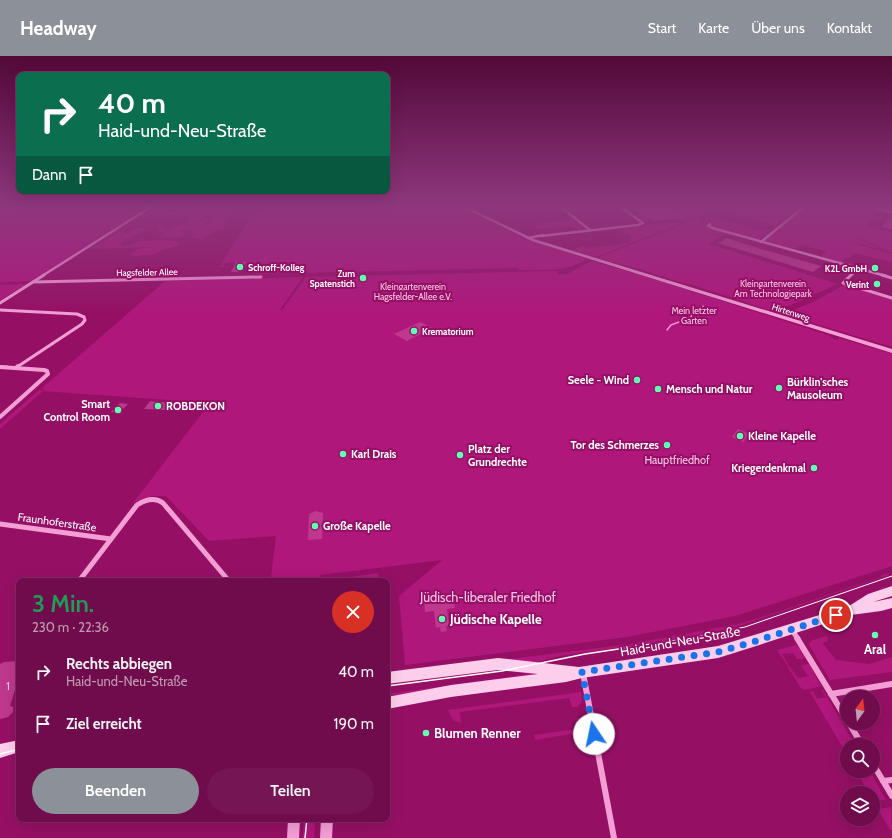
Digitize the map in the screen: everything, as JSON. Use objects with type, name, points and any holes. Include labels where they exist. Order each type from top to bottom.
[{"type":"main road","name":"Haid-und-Neu-Straße","points":[[851,610],[872,597],[888,592]]},
{"type":"main road","name":"Haid-und-Neu-Straße","points":[[390,702],[451,691],[566,676],[582,672],[713,653],[792,630],[851,610],[892,603]]},
{"type":"main road","name":"Haid-und-Neu-Straße","points":[[390,678],[498,664],[582,672]]},
{"type":"main road","points":[[0,751],[16,746]]},
{"type":"street","points":[[0,303],[97,241]]},
{"type":"street","name":"Hirtenweg","points":[[539,241],[892,351]]},
{"type":"street","points":[[761,242],[892,278]]},
{"type":"street","points":[[858,269],[843,283],[892,298]]},
{"type":"street","name":"Hagsfelder Allee","points":[[33,282],[261,277]]},
{"type":"street","points":[[0,310],[77,314],[84,317],[85,320],[82,324],[16,368]]},
{"type":"street","points":[[0,367],[44,370],[48,372],[48,375],[0,417]]},
{"type":"street","points":[[81,578],[137,505],[142,502],[158,500],[163,503],[226,578]]},
{"type":"street","name":"Fraunhoferstraße","points":[[0,524],[111,539]]},
{"type":"street","points":[[792,630],[840,709]]},
{"type":"street","points":[[582,672],[614,838]]},
{"type":"street","points":[[831,694],[892,684]]},
{"type":"street","points":[[880,775],[892,796]]},
{"type":"street","points":[[884,781],[892,780]]},
{"type":"street","points":[[293,838],[294,822]]},
{"type":"street","points":[[326,838],[327,822]]},
{"type":"green space","points":[[0,241],[93,241],[31,281],[0,282]]},
{"type":"green space","points":[[102,241],[123,241],[118,246],[129,246],[138,241],[177,241],[180,244],[172,248],[166,248],[153,255],[135,257],[130,254],[138,249],[151,247],[90,249]]},
{"type":"green space","points":[[235,241],[535,241],[587,259],[571,266],[546,270],[519,270],[517,268],[256,274],[258,269],[251,268],[252,266],[246,266],[248,261],[245,266],[245,262],[226,263],[222,264],[224,266],[237,266],[219,267]]},
{"type":"green space","points":[[635,241],[596,257],[572,250],[582,246],[589,248],[630,243],[629,242]]},
{"type":"green space","name":"Kleingartenverein Am Technologiepark","points":[[640,241],[713,241],[709,244],[838,284],[806,298],[804,297],[802,298],[804,299],[775,312],[687,283],[685,284],[640,269],[600,259],[600,257]]},
{"type":"green space","points":[[766,241],[864,241],[883,250],[851,243],[892,254],[892,262],[854,253],[849,258],[842,261],[870,269],[869,270],[821,257],[826,251],[801,245],[795,249]]},
{"type":"green space","points":[[867,241],[892,241],[892,252]]},
{"type":"green space","name":"Hauptfriedhof","points":[[592,261],[651,278],[831,336],[830,337],[838,340],[839,338],[892,354],[892,566],[735,616],[627,637],[405,665],[399,596],[442,560],[320,575],[320,577],[267,578],[271,577],[276,536],[209,541],[166,496],[152,496],[133,503],[210,403],[43,391],[44,389],[41,389],[165,281],[303,277],[280,310],[282,310],[306,277],[551,271],[557,271],[557,274],[567,274]]},
{"type":"green space","points":[[26,284],[25,285],[0,300],[0,285]]},
{"type":"green space","name":"Kleingartenverein Am Technologiepark","points":[[844,285],[892,298],[892,347],[783,314],[813,302]]},
{"type":"green space","points":[[39,390],[43,391],[0,429],[0,424]]},
{"type":"green space","points":[[378,573],[379,578],[344,578]]},
{"type":"green space","points":[[886,573],[889,575],[742,625],[705,635],[559,656],[533,663],[510,659],[630,644],[738,624],[878,578]]},
{"type":"green space","points":[[827,636],[828,641],[822,643],[836,660],[869,664],[892,657],[892,672],[830,680],[809,645],[809,643],[813,640]]},
{"type":"green space","points":[[796,645],[801,649],[805,657],[803,659],[797,659],[793,653],[782,654],[789,665],[787,665],[777,650]]},
{"type":"green space","points":[[809,664],[821,686],[805,690],[801,688],[787,666],[789,666],[798,678],[808,676],[801,666]]},
{"type":"green space","points":[[532,673],[533,678],[390,696],[390,694]]},
{"type":"green space","points":[[821,690],[823,690],[840,719],[840,730],[846,730],[851,738],[840,738],[840,743],[810,692],[813,691],[817,699],[826,697]]},
{"type":"green space","points":[[581,692],[582,701],[577,707],[572,707],[569,698],[460,712],[461,723],[453,720],[448,710]]},
{"type":"green space","points":[[575,718],[583,720],[584,732],[535,740],[534,735],[577,729]]},
{"type":"green space","points":[[860,778],[874,778],[878,786],[865,786]]},
{"type":"green space","points":[[880,789],[886,800],[880,800]]},
{"type":"green space","points":[[891,807],[892,830],[890,830],[880,812],[880,809]]},
{"type":"green space","points":[[304,822],[315,822],[314,838],[303,838]]},
{"type":"building","points":[[721,241],[737,241],[821,266],[813,272],[718,243]]},
{"type":"building","points":[[236,262],[246,262],[241,272],[231,272]]},
{"type":"building","name":"Krematorium","points":[[420,322],[432,328],[407,341],[394,334]]},
{"type":"building","name":"ROBDEKON","points":[[150,401],[171,403],[166,410],[144,409]]},
{"type":"building","name":"Smart Control Room","points":[[120,403],[128,404],[119,413],[111,412]]},
{"type":"building","name":"Kleine Kapelle","points":[[738,429],[749,434],[743,442],[732,437]]},
{"type":"building","name":"Große Kapelle","points":[[316,511],[323,513],[322,539],[308,540],[309,514]]},
{"type":"building","name":"Jüdische Kapelle","points":[[453,597],[455,608],[447,609],[449,626],[446,626],[447,631],[441,632],[440,627],[436,628],[434,611],[425,612],[424,600]]},
{"type":"building","points":[[16,661],[16,687],[10,706],[13,707],[13,712],[8,717],[0,719],[0,664],[4,662]]},
{"type":"waterway","points":[[686,322],[693,321],[691,317],[692,313],[703,308],[703,306]]},
{"type":"waterway","points":[[667,330],[671,325],[679,322]]},
{"type":"tram line","points":[[688,639],[745,627],[892,576]]},
{"type":"tram line","points":[[688,639],[692,638]]},
{"type":"tram line","points":[[390,686],[502,671],[585,654],[688,639]]},
{"type":"tram line","points":[[0,754],[16,750]]},
{"type":"tram line","points":[[305,838],[307,822]]},
{"type":"place","name":"Schroff-Kolleg","points":[[240,267]]},
{"type":"place","name":"K2L GmbH","points":[[875,268]]},
{"type":"place","name":"Zum Spatenstich","points":[[363,278]]},
{"type":"place","name":"Verint","points":[[877,284]]},
{"type":"place","name":"Krematorium","points":[[414,331]]},
{"type":"place","name":"Seele - Wind","points":[[637,380]]},
{"type":"place","name":"Bürklin'sches Mausoleum","points":[[779,388]]},
{"type":"place","name":"Mensch und Natur","points":[[658,389]]},
{"type":"place","name":"ROBDEKON","points":[[158,406]]},
{"type":"place","name":"Smart Control Room","points":[[118,410]]},
{"type":"place","name":"Kleine Kapelle","points":[[740,436]]},
{"type":"place","name":"Tor des Schmerzes","points":[[667,445]]},
{"type":"place","name":"Karl Drais","points":[[343,454]]},
{"type":"place","name":"Platz der Grundrechte","points":[[460,455]]},
{"type":"place","name":"Kriegerdenkmal","points":[[814,468]]},
{"type":"place","name":"Große Kapelle","points":[[315,526]]},
{"type":"place","name":"Jüdische Kapelle","points":[[442,619]]},
{"type":"place","name":"Aral","points":[[875,635]]},
{"type":"place","name":"Blumen Renner","points":[[426,733]]},
{"type":"route","points":[[594,734],[582,672],[718,652],[836,615]]},
{"type":"park label","name":"Kleingartenverein Hagsfelder-Allee e.V.","points":[[413,292]]},
{"type":"park label","name":"Mein letzter Garten","points":[[694,316]]},
{"type":"park label","name":"Jüdisch-liberaler Friedhof","points":[[488,597]]}]
